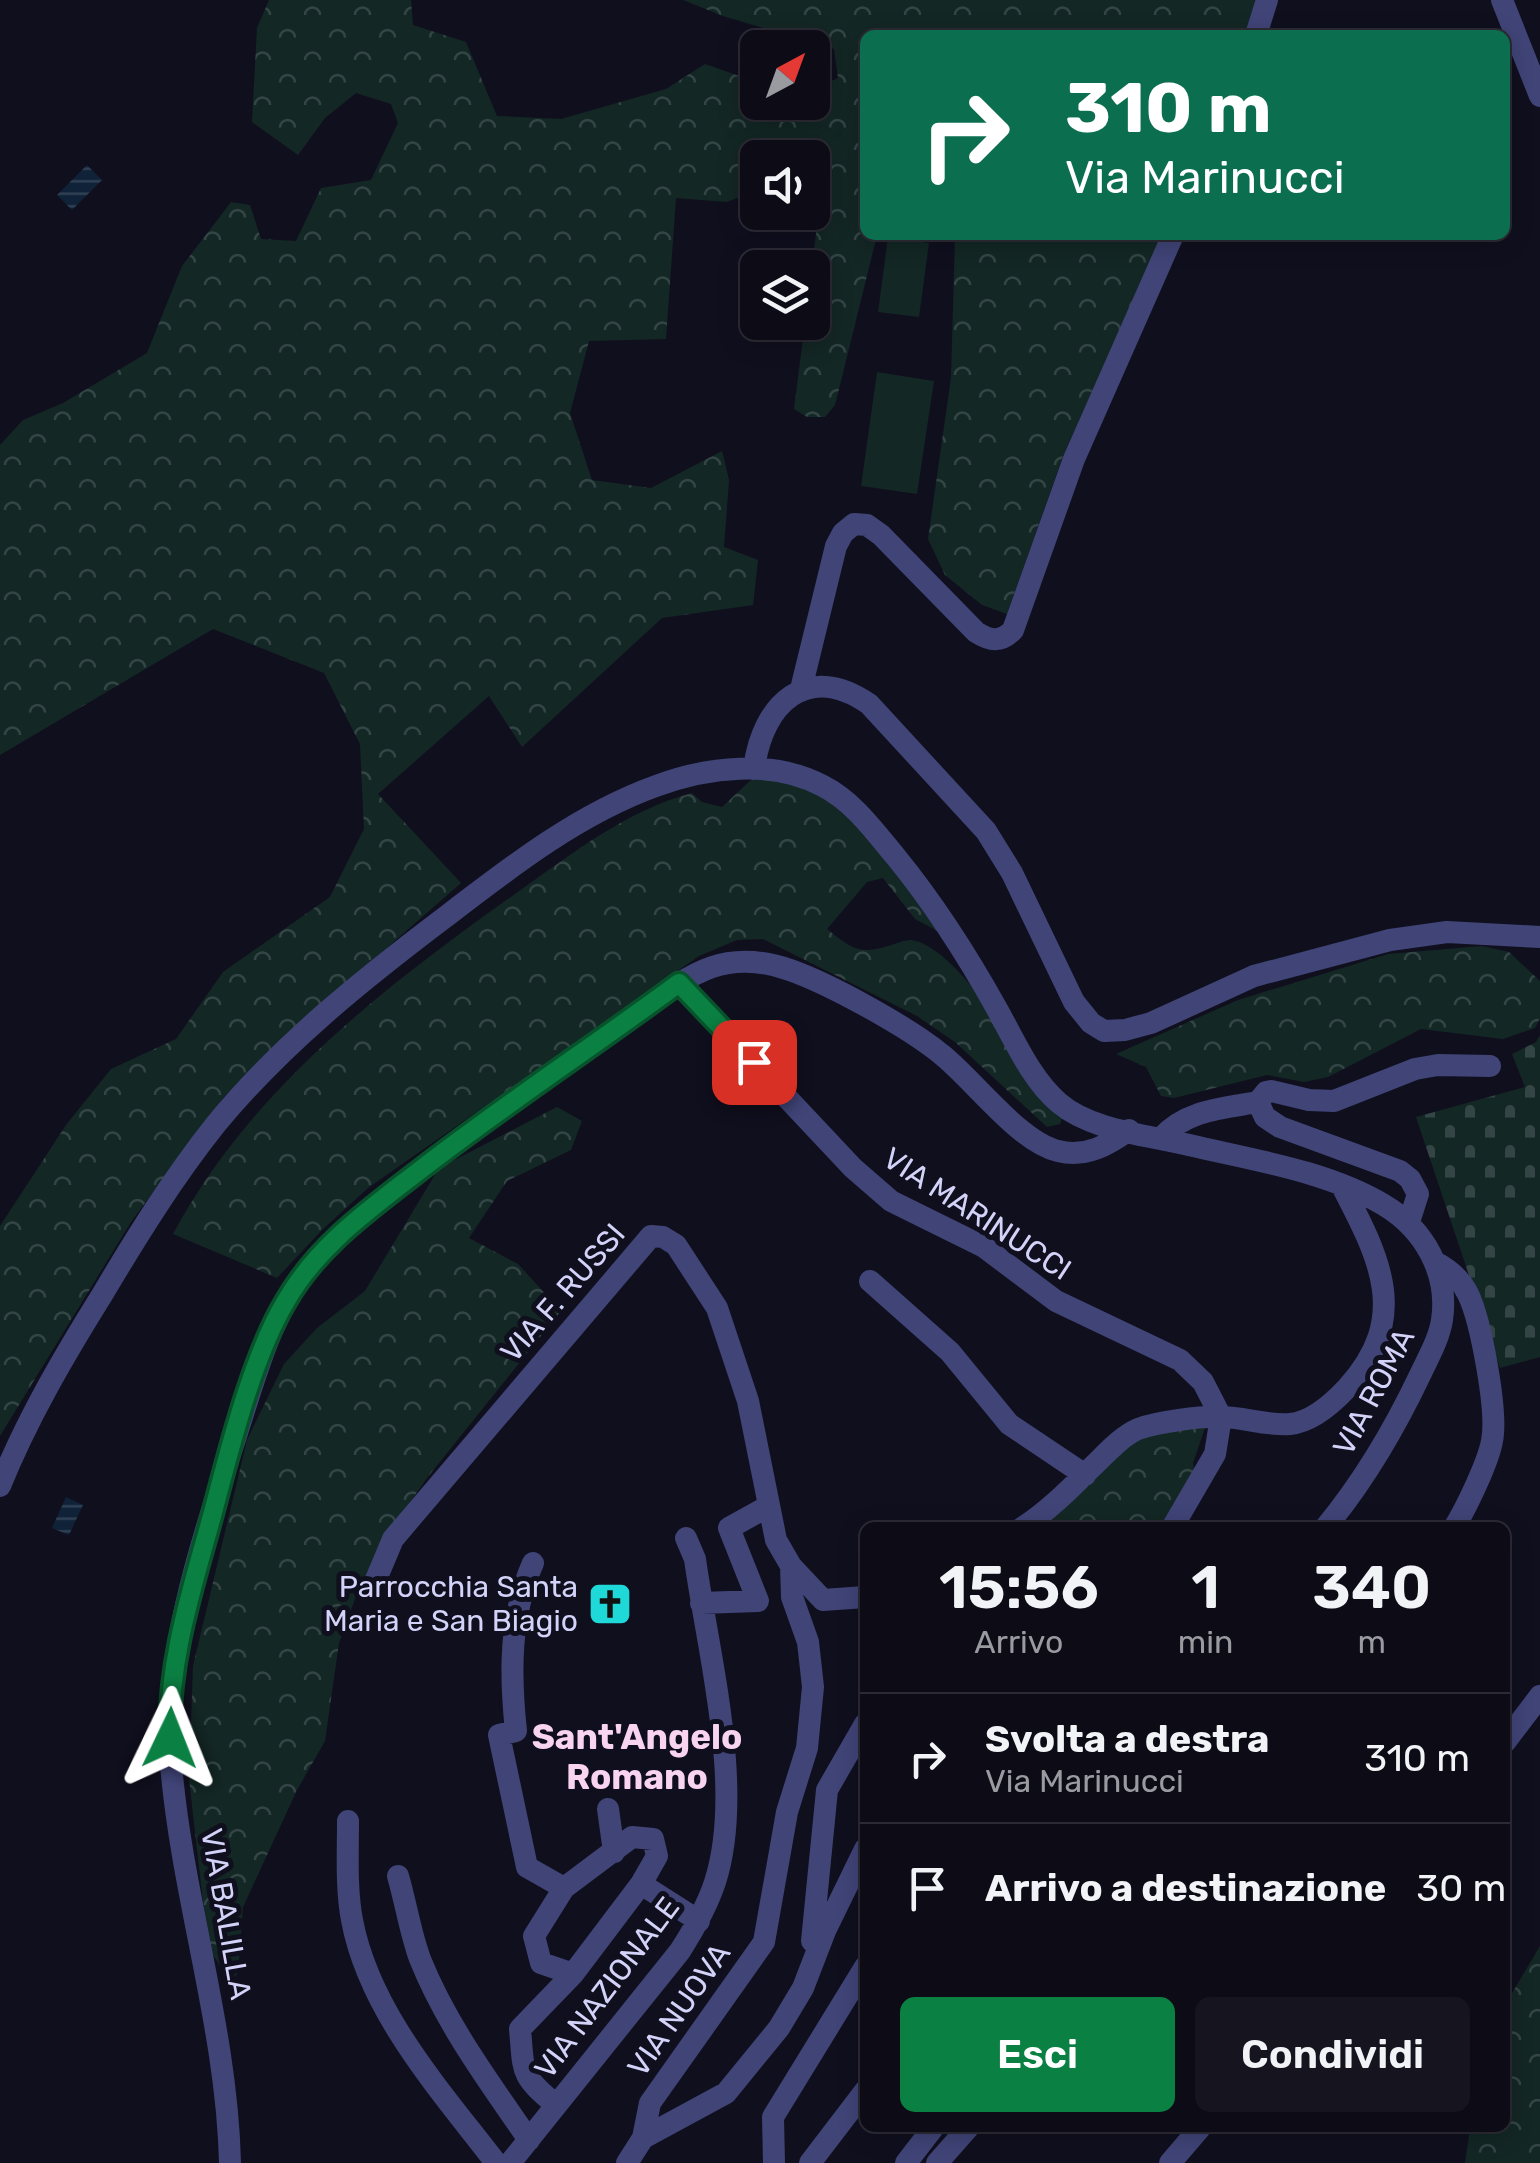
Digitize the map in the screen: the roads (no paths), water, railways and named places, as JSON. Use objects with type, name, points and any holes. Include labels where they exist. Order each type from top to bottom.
[{"type":"street","points":[[1258,30],[1267,0]]},
{"type":"street","points":[[1502,0],[1540,96]]},
{"type":"street","points":[[801,689],[836,546],[843,532],[854,524],[867,525],[880,535],[976,632],[994,640],[1013,630],[1074,459],[1171,240]]},
{"type":"street","points":[[754,769],[765,728],[783,704],[801,689],[830,686],[848,691],[869,704],[971,814],[1007,865],[1078,1009],[1104,1031],[1142,1026],[1254,976],[1390,940],[1447,932],[1540,937]]},
{"type":"street","points":[[0,1486],[43,1395],[150,1216],[212,1130],[279,1056],[408,945],[490,882],[581,822],[672,780],[709,772],[754,769],[790,774],[818,783],[857,812],[917,883],[954,935],[1044,1088],[1073,1113],[1342,1186],[1378,1202],[1408,1222],[1418,1194],[1405,1174],[1280,1127],[1265,1117],[1258,1102]]},
{"type":"street","name":"VIA BALILLA","points":[[230,2163],[221,2063],[174,1787],[170,1706],[173,1672],[186,1608],[224,1471],[266,1342],[281,1308],[326,1248],[357,1219],[492,1114],[679,983],[700,970],[735,962],[791,970],[932,1047],[1012,1121],[1049,1148],[1064,1152],[1095,1150],[1129,1130]]},
{"type":"street","name":"VIA MARINUCCI","points":[[679,983],[876,1190],[899,1206],[984,1247],[1056,1301],[1180,1360],[1203,1382],[1221,1416]]},
{"type":"street","points":[[1161,1138],[1193,1115],[1258,1102],[1266,1092],[1334,1101],[1415,1068],[1446,1064],[1490,1066]]},
{"type":"street","points":[[1033,1522],[1124,1438],[1139,1429],[1221,1416],[1278,1424],[1308,1419],[1341,1394],[1374,1354],[1384,1316],[1381,1274],[1370,1240],[1342,1186]]},
{"type":"street","name":"VIA ROMA","points":[[1330,1522],[1353,1494],[1396,1422],[1435,1343],[1443,1310],[1435,1262],[1408,1222]]},
{"type":"street","name":"VIA F. RUSSI","points":[[372,1590],[393,1539],[651,1236],[663,1237],[676,1245],[717,1308],[748,1401],[776,1540],[790,1566]]},
{"type":"street","points":[[1435,1262],[1450,1269],[1468,1294],[1486,1359],[1492,1414],[1492,1441],[1457,1522]]},
{"type":"street","points":[[870,1281],[941,1343],[1010,1424],[1085,1475]]},
{"type":"street","points":[[1175,1522],[1215,1454],[1221,1416]]},
{"type":"street","points":[[701,1603],[758,1601],[729,1528],[767,1507]]},
{"type":"street","name":"VIA NAZIONALE","points":[[510,2163],[680,1951],[699,1921],[716,1879],[724,1836],[725,1788],[718,1705],[694,1559],[686,1538]]},
{"type":"street","points":[[533,1564],[526,1578],[511,1649],[516,1732],[499,1735],[528,1867],[564,1888]]},
{"type":"street","points":[[790,1566],[823,1600],[860,1597]]},
{"type":"street","name":"VIA NUOVA","points":[[643,2138],[650,2103],[764,1942],[787,1812],[807,1748],[813,1686],[808,1642],[792,1597],[790,1566]]},
{"type":"street","points":[[1510,1735],[1540,1696]]},
{"type":"street","points":[[803,1988],[816,1918],[828,1790],[860,1733]]},
{"type":"street","points":[[608,1809],[614,1852]]},
{"type":"street","points":[[348,1820],[349,1900],[364,1964],[424,2068],[496,2163]]},
{"type":"street","points":[[556,2105],[528,2082],[523,2069],[520,2028],[573,1974],[641,1884],[657,1856],[652,1839],[632,1837],[564,1888],[534,1936],[542,1963],[573,1974]]},
{"type":"street","points":[[627,2163],[643,2138],[726,2093],[779,2028],[803,1988],[825,1930],[860,1859]]},
{"type":"street","points":[[398,1876],[416,1946],[431,1984],[528,2140]]},
{"type":"street","points":[[641,1884],[699,1921]]},
{"type":"street","points":[[774,2163],[774,2117],[860,1975]]},
{"type":"street","points":[[810,2163],[860,2098]]},
{"type":"street","points":[[906,2163],[930,2132]]},
{"type":"street","points":[[938,2163],[965,2132]]},
{"type":"street","points":[[1170,2163],[1197,2132]]},
{"type":"water","points":[[87,165],[102,180],[72,210],[57,195]]},
{"type":"water","points":[[66,1497],[83,1505],[69,1535],[52,1528]]},
{"type":"place","name":"Parrocchia Santa Maria e San Biagio","points":[[610,1604]]},
{"type":"district","name":"Sant'Angelo Romano","points":[[637,1757]]}]
